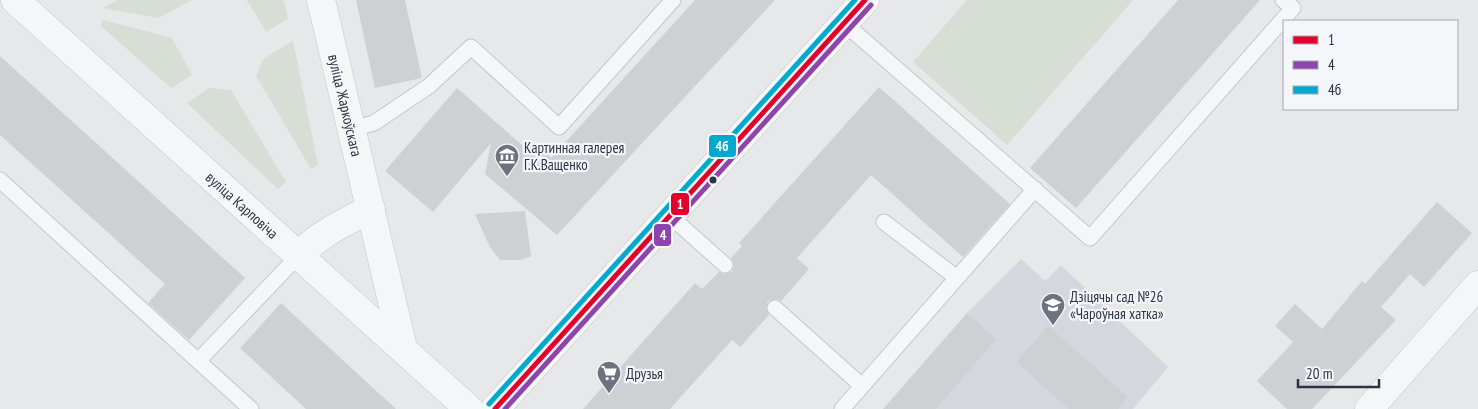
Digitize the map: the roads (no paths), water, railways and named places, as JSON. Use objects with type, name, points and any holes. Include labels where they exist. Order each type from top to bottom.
[{"type":"main road","points":[[495,409],[865,0]]},
{"type":"street","name":"вуліца Карповіча","points":[[15,0],[469,409]]},
{"type":"street","name":"вуліца Жаркоўскага","points":[[321,0],[403,348]]},
{"type":"street","points":[[299,255],[306,247],[371,209]]},
{"type":"street","points":[[1369,409],[1478,285]]},
{"type":"lane","points":[[352,129],[374,123],[429,86],[472,47],[559,127],[673,0]]},
{"type":"lane","points":[[844,23],[1090,238],[1293,8],[1283,0]]},
{"type":"lane","points":[[0,180],[251,409]]},
{"type":"lane","points":[[842,409],[1035,189]]},
{"type":"lane","points":[[669,215],[725,265]]},
{"type":"lane","points":[[884,222],[957,278]]},
{"type":"lane","points":[[198,361],[299,255]]},
{"type":"lane","points":[[775,308],[862,386]]},
{"type":"place","name":"Картинная галерея Г.К.Ващенко","points":[[507,177]]},
{"type":"place","name":"Дзіцячы сад №26 «Чароўная хатка»","points":[[1053,326]]},
{"type":"place","name":"Друзья","points":[[609,394]]}]
